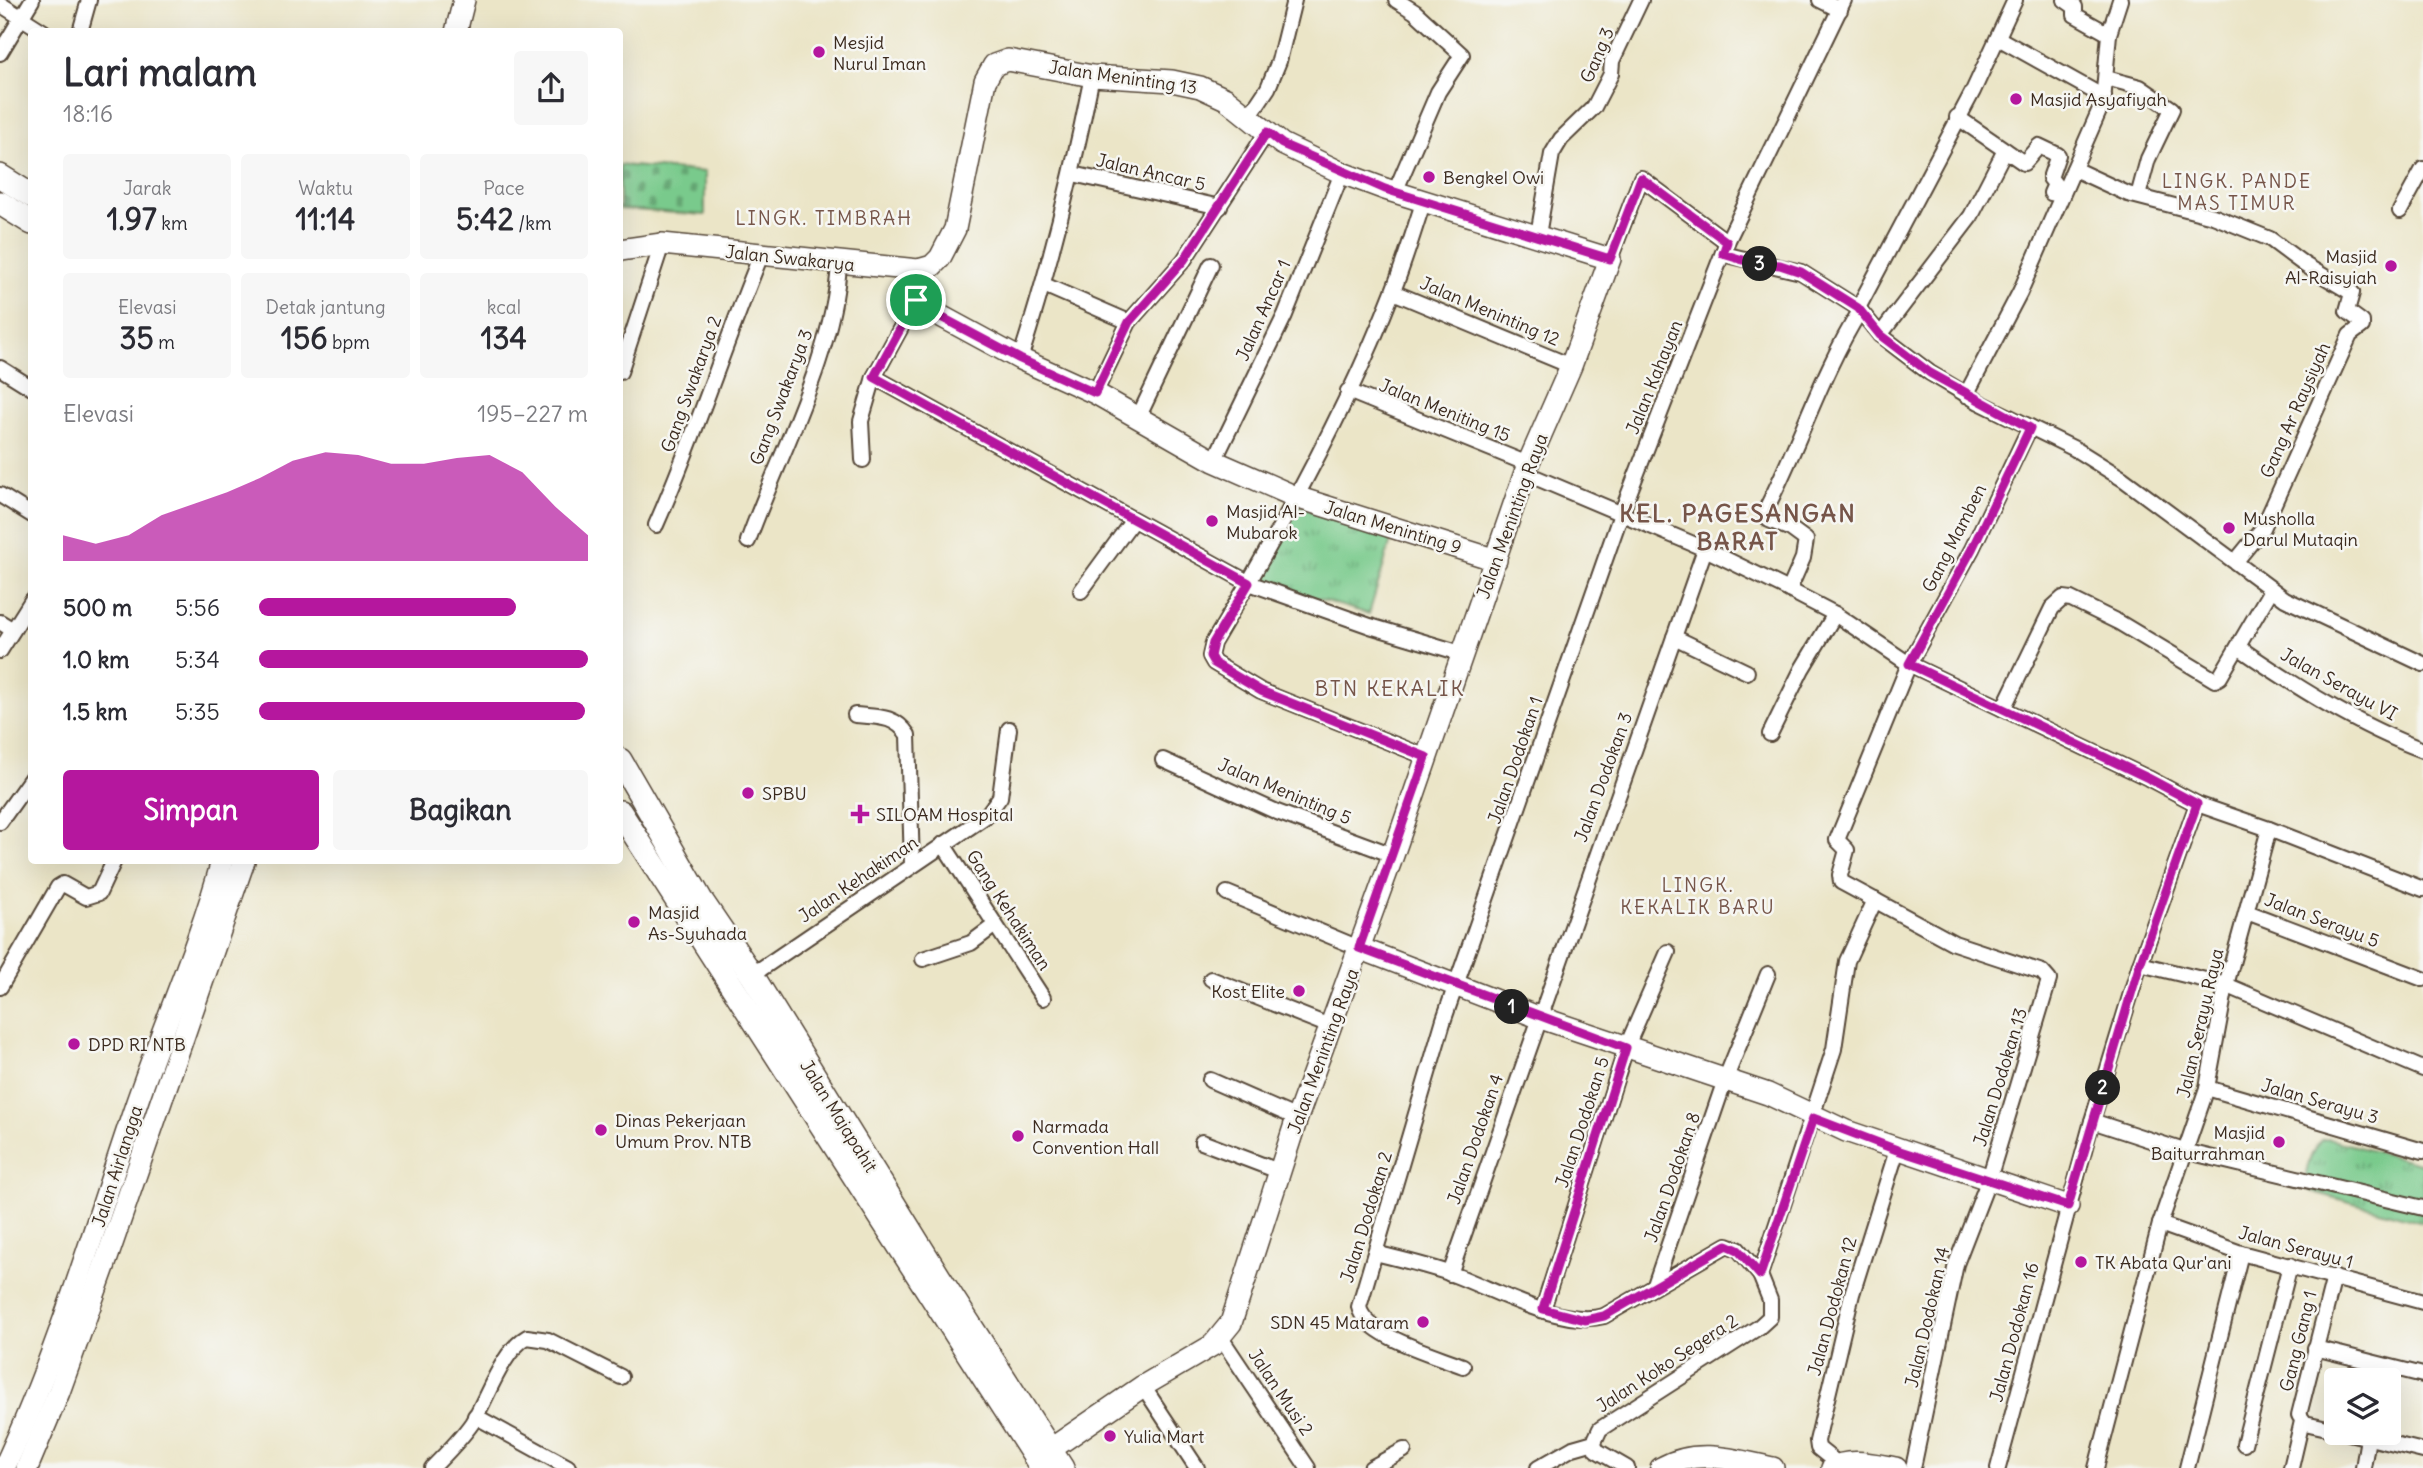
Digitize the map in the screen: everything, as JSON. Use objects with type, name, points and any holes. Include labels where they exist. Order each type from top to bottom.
[{"type":"main road","points":[[0,176],[28,194]]},
{"type":"main road","points":[[0,203],[28,220]]},
{"type":"main road","name":"Jalan Majapahit","points":[[623,765],[701,900],[752,975],[777,1035]]},
{"type":"main road","name":"Jalan Majapahit","points":[[623,816],[777,1035],[1052,1462]]},
{"type":"street","points":[[0,53],[32,0]]},
{"type":"street","points":[[81,28],[89,0]]},
{"type":"street","points":[[457,28],[464,0]]},
{"type":"street","points":[[1248,118],[1268,88],[1279,61],[1294,0]]},
{"type":"street","points":[[1395,192],[1438,92],[1462,55],[1415,12],[1396,0]]},
{"type":"street","name":"Gang 3","points":[[1538,235],[1552,154],[1561,139],[1594,107],[1612,74],[1612,61],[1641,0]]},
{"type":"street","points":[[1820,0],[1842,5]]},
{"type":"street","points":[[1789,590],[1803,558],[1806,540],[1791,529],[1769,520],[1765,511],[1788,467],[1844,338],[2015,0]]},
{"type":"street","points":[[2065,0],[2075,7],[2075,15],[2109,34]]},
{"type":"street","points":[[1966,396],[2020,292],[2103,99],[2109,34],[2120,0]]},
{"type":"street","points":[[0,4],[38,28]]},
{"type":"street","name":"Jalan Kahayan","points":[[1621,514],[1725,248],[1842,5]]},
{"type":"street","points":[[1998,38],[2103,99]]},
{"type":"street","name":"Jalan Meninting 13","points":[[918,270],[932,266],[940,258],[955,229],[985,81],[994,65],[1001,61],[1019,61],[1092,76],[1186,83],[1226,99],[1282,144],[1342,173],[1610,259]]},
{"type":"street","name":"Jalan Ancar 5","points":[[1020,359],[1044,285],[1073,174],[1092,76]]},
{"type":"street","points":[[2074,169],[2104,185],[2138,196],[2148,159],[2172,108],[2140,87],[2106,78]]},
{"type":"street","points":[[1957,117],[2024,163],[2039,146],[2058,155],[2050,178],[2055,184],[2051,193],[2062,195]]},
{"type":"street","points":[[1095,393],[1129,322],[1184,260],[1267,132]]},
{"type":"street","points":[[1880,335],[1971,216],[2005,150]]},
{"type":"street","points":[[2400,211],[2423,169]]},
{"type":"street","name":"Jalan Ancar 1","points":[[1214,461],[1285,315],[1342,173]]},
{"type":"street","name":"Jalan Ancar 5","points":[[1073,174],[1220,207]]},
{"type":"street","name":"Jalan Meninting Raya","points":[[1221,1338],[1241,1300],[1297,1118],[1394,855],[1526,468],[1571,366],[1641,178],[1725,248]]},
{"type":"street","name":"Gang Ar Raysiyah","points":[[2138,196],[2213,216],[2270,239],[2305,265],[2352,293],[2347,311],[2362,322],[2362,326],[2350,335],[2263,528],[2235,561]]},
{"type":"street","points":[[1424,200],[1393,292],[1348,391],[1296,498],[1213,643],[1210,656],[1214,663],[1261,691],[1426,757]]},
{"type":"street","points":[[623,363],[662,244]]},
{"type":"street","name":"Jalan Swakarya","points":[[623,250],[662,244],[918,270]]},
{"type":"street","points":[[1725,248],[1753,263],[1780,265],[1801,272],[1859,309],[1880,335],[1930,373],[1966,396],[2075,449],[2123,480],[2271,590],[2314,615],[2423,664]]},
{"type":"street","name":"Gang Swakarya 2","points":[[656,525],[685,461],[706,394],[761,255]]},
{"type":"street","name":"Gang Swakarya 3","points":[[748,541],[829,327],[837,297],[839,264]]},
{"type":"street","points":[[1138,418],[1211,265]]},
{"type":"street","points":[[863,460],[860,421],[874,377],[916,300],[918,270]]},
{"type":"street","points":[[1044,285],[1129,322]]},
{"type":"street","name":"Jalan Meninting 12","points":[[1393,292],[1571,366]]},
{"type":"street","name":"Jalan Meninting 9","points":[[916,300],[926,309],[1020,359],[1095,393],[1214,461],[1296,498],[1496,560]]},
{"type":"street","points":[[0,368],[28,386]]},
{"type":"street","points":[[874,377],[1249,583],[1370,626],[1464,654]]},
{"type":"street","name":"Jalan Meniting 15","points":[[1348,391],[1705,549],[1835,614],[1909,664],[2197,804],[2269,828],[2423,889]]},
{"type":"street","name":"Gang Mamben","points":[[1875,900],[1840,881],[1847,853],[1837,840],[1909,664],[1972,549],[2030,428]]},
{"type":"street","points":[[0,495],[28,512]]},
{"type":"street","name":"Jalan Dodokan 1","points":[[1444,1019],[1621,514]]},
{"type":"street","points":[[1081,591],[1133,520]]},
{"type":"street","name":"Jalan Dodokan 3","points":[[1538,1017],[1705,549]]},
{"type":"street","points":[[2003,709],[2052,608],[2063,598],[2071,599],[2120,623],[2211,679],[2220,677],[2271,590]]},
{"type":"street","points":[[1770,734],[1802,670],[1835,614]]},
{"type":"street","points":[[0,651],[13,630],[27,617]]},
{"type":"street","points":[[0,622],[13,630]]},
{"type":"street","points":[[1674,638],[1747,672]]},
{"type":"street","name":"Jalan Serayu VI","points":[[2238,647],[2274,671],[2378,730],[2423,750]]},
{"type":"street","points":[[855,715],[896,721],[908,736],[912,865]]},
{"type":"street","name":"Jalan Kehakiman","points":[[752,975],[986,816],[1000,797],[1009,729]]},
{"type":"street","name":"Jalan Meninting 5","points":[[1163,760],[1278,812],[1394,855]]},
{"type":"street","points":[[0,822],[28,783]]},
{"type":"street","name":"Jalan Dodokan 16","points":[[1998,1468],[2092,1121],[2140,964],[2197,804]]},
{"type":"street","name":"Jalan Serayu Raya","points":[[2096,1468],[2160,1224],[2207,1088],[2226,985],[2269,828]]},
{"type":"street","name":"Gang Kehakiman","points":[[943,844],[1043,998]]},
{"type":"street","points":[[0,987],[58,887],[63,884],[86,897],[99,893],[113,864]]},
{"type":"street","name":"Jalan Airlangga","points":[[27,1468],[59,1392],[96,1261],[230,864]]},
{"type":"street","points":[[1227,893],[1359,948],[1538,1017],[1768,1094],[1813,1118],[1897,1150],[2068,1206]]},
{"type":"street","points":[[1375,1253],[1450,1274],[1502,1297],[1569,1318],[1594,1319],[1622,1307],[1655,1285],[1727,1245],[1738,1250],[1760,1275],[1834,1049],[1847,961],[1875,900]]},
{"type":"street","name":"Jalan Dodokan 13","points":[[1875,900],[1954,943],[2046,974],[2049,986],[2016,1082],[1989,1179]]},
{"type":"street","name":"Jalan Serayu 5","points":[[2247,912],[2423,979]]},
{"type":"street","points":[[923,959],[971,943],[995,925]]},
{"type":"street","name":"Jalan Dodokan 5","points":[[1543,1309],[1626,1048],[1668,952]]},
{"type":"street","points":[[2140,964],[2226,985],[2423,1069]]},
{"type":"street","name":"Jalan Dodokan 8","points":[[1655,1285],[1725,1080],[1768,974]]},
{"type":"street","points":[[1211,979],[1332,1027]]},
{"type":"street","name":"Jalan Dodokan 4","points":[[1450,1274],[1538,1017]]},
{"type":"street","name":"Jalan Dodokan 2","points":[[1444,1019],[1359,1307],[1363,1320],[1380,1332],[1463,1366]]},
{"type":"street","points":[[1210,1080],[1297,1118]]},
{"type":"street","name":"Jalan Serayu 3","points":[[2207,1088],[2423,1151]]},
{"type":"street","points":[[2092,1121],[2184,1151],[2423,1209]]},
{"type":"street","points":[[1202,1142],[1281,1172]]},
{"type":"street","name":"Jalan Dodokan 12","points":[[1835,1466],[1818,1448],[1817,1441],[1852,1294],[1897,1150]]},
{"type":"street","name":"Jalan Dodokan 14","points":[[1913,1468],[1956,1264],[1989,1179]]},
{"type":"street","name":"Jalan Serayu 1","points":[[2160,1224],[2241,1252],[2423,1301]]},
{"type":"street","points":[[2187,1468],[2241,1252]]},
{"type":"street","name":"Jalan Airlangga","points":[[4,1468],[96,1261]]},
{"type":"street","points":[[2245,1444],[2290,1265]]},
{"type":"street","name":"Jalan Koko Segera 2","points":[[1538,1468],[1596,1437],[1661,1387],[1766,1322],[1772,1311],[1760,1275]]},
{"type":"street","name":"Gang Gang 1","points":[[2291,1468],[2315,1348],[2334,1277]]},
{"type":"street","points":[[432,1468],[475,1416],[511,1354],[527,1337],[548,1340],[621,1377]]},
{"type":"street","points":[[1052,1462],[1143,1386],[1221,1338]]},
{"type":"street","name":"Jalan Musi 2","points":[[1221,1338],[1308,1468]]},
{"type":"street","points":[[2315,1348],[2423,1375]]},
{"type":"street","points":[[1143,1386],[1197,1468]]},
{"type":"street","points":[[475,1416],[568,1466]]},
{"type":"street","points":[[2302,1421],[2324,1427]]},
{"type":"street","points":[[1596,1437],[1596,1450],[1627,1468]]},
{"type":"street","points":[[2363,1468],[2367,1445]]},
{"type":"street","points":[[2398,1445],[2423,1451]]},
{"type":"street","points":[[1371,1468],[1404,1450]]},
{"type":"street","points":[[1661,1468],[1679,1459],[1699,1455],[1773,1468]]},
{"type":"street","points":[[1835,1466],[1863,1463],[1896,1468]]},
{"type":"green space","points":[[623,165],[705,172],[705,215],[623,209]]},
{"type":"green space","points":[[1295,505],[1393,534],[1369,614],[1258,581]]},
{"type":"green space","points":[[2328,1139],[2423,1164],[2423,1222],[2310,1191],[2306,1172],[2310,1158],[2321,1140]]},
{"type":"place","name":"Mesjid Nurul Iman","points":[[819,52]]},
{"type":"place","name":"Masjid Asyafiyah","points":[[2016,99]]},
{"type":"place","name":"Bengkel Owi","points":[[1429,177]]},
{"type":"place","name":"Masjid Al-Raisyiah","points":[[2391,266]]},
{"type":"place","name":"Masjid Al- Mubarok","points":[[1212,521]]},
{"type":"place","name":"Musholla Darul Mutaqin","points":[[2229,528]]},
{"type":"place","name":"SPBU","points":[[748,793]]},
{"type":"place","name":"SILOAM Hospital","points":[[860,814]]},
{"type":"place","name":"Masjid As-Syuhada","points":[[634,922]]},
{"type":"place","name":"Kost Elite","points":[[1299,991]]},
{"type":"place","name":"DPD RI NTB","points":[[74,1044]]},
{"type":"place","name":"Dinas Pekerjaan Umum Prov. NTB","points":[[601,1130]]},
{"type":"place","name":"Narmada Convention Hall","points":[[1018,1136]]},
{"type":"place","name":"Masjid Baiturrahman","points":[[2279,1142]]},
{"type":"place","name":"TK Abata Qur'ani","points":[[2081,1262]]},
{"type":"place","name":"SDN 45 Mataram","points":[[1423,1322]]},
{"type":"place","name":"Yulia Mart","points":[[1110,1436]]},
{"type":"district","name":"LINGK. PANDE MAS TIMUR","points":[[2237,192]]},
{"type":"district","name":"LINGK. TIMBRAH","points":[[824,218]]},
{"type":"district","name":"KEL. PAGESANGAN BARAT","points":[[1738,527]]},
{"type":"district","name":"BTN KEKALIK","points":[[1390,688]]},
{"type":"district","name":"LINGK. KEKALIK BARU","points":[[1698,896]]},
{"type":"route","points":[[1267,132],[1282,144],[1342,173],[1385,189],[1610,259],[1641,178],[1727,242],[1723,254],[1801,272],[1858,308],[1880,335],[1930,373],[1966,396],[2030,428],[1972,549],[1909,664],[2197,804],[2140,964],[2068,1206],[1897,1150],[1813,1118],[1760,1275],[1744,1255],[1727,1245],[1604,1316],[1585,1320],[1569,1318],[1543,1309],[1626,1048],[1359,948],[1394,855],[1426,757],[1261,691],[1214,663],[1210,656],[1213,643],[1249,583],[874,377],[916,300],[926,309],[1020,359],[1095,393],[1129,322],[1184,260],[1267,132]]}]
